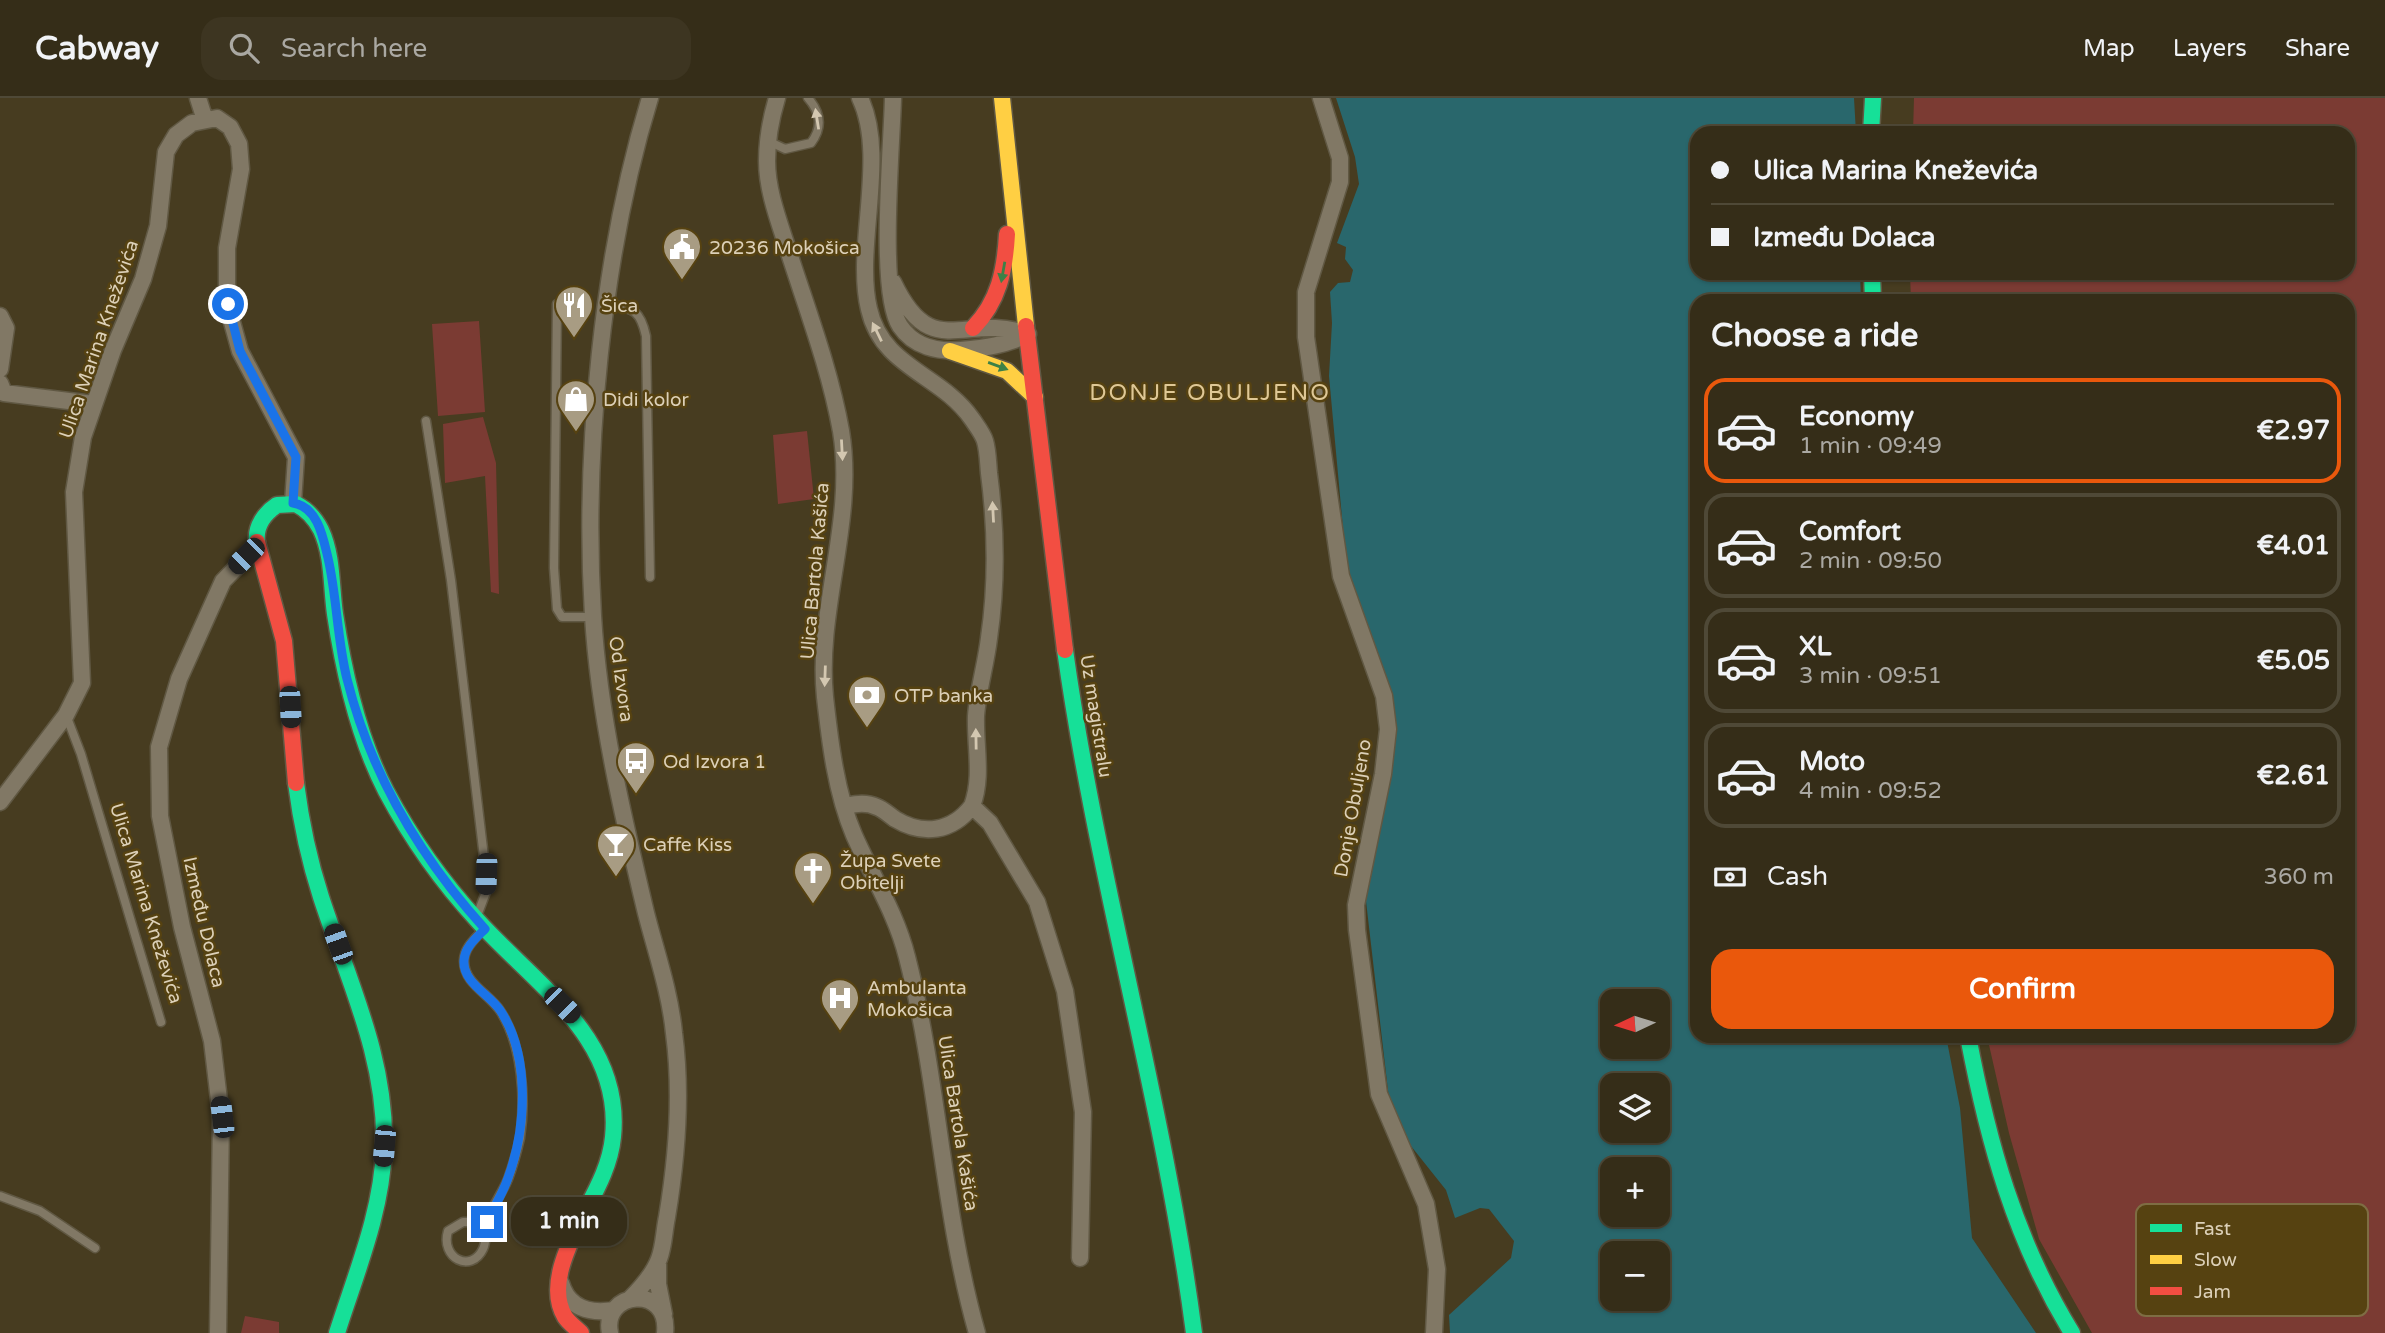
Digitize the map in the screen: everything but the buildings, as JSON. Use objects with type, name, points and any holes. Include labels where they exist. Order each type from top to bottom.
[{"type":"main road","name":"Uz magistralu","points":[[1002,98],[1035,397],[1074,709],[1097,838],[1181,1228],[1194,1333]]},
{"type":"main road","points":[[1871,126],[1873,98]]},
{"type":"main road","points":[[973,328],[986,316],[1002,281],[1011,179]]},
{"type":"main road","points":[[950,351],[1004,366],[1025,383],[1035,397]]},
{"type":"main road","points":[[293,503],[301,504],[310,512],[322,534],[347,679],[377,772],[421,849],[480,924],[581,1024],[606,1072],[614,1119],[607,1163],[559,1276],[557,1298],[561,1312],[570,1326],[581,1333]]},
{"type":"main road","name":"Između Dolaca","points":[[257,546],[260,520],[270,507],[293,503]]},
{"type":"main road","points":[[257,546],[284,637],[299,814],[310,863],[374,1045],[382,1101],[384,1146],[381,1181],[374,1216],[337,1333]]},
{"type":"main road","points":[[1969,1043],[1982,1116],[2000,1185],[2026,1247],[2072,1333]]},
{"type":"street","points":[[198,98],[205,120],[217,118],[230,127],[239,144],[241,169],[227,248],[228,304],[240,351],[296,457],[293,503]]},
{"type":"street","name":"Od Izvora","points":[[650,98],[630,168],[608,304],[592,469],[593,617],[610,743],[674,1032],[674,1173],[658,1262],[658,1284],[665,1333]]},
{"type":"street","name":"Ulica Bartola Kašića","points":[[777,98],[768,141],[769,187],[831,383],[842,434],[844,516],[826,634],[825,691],[844,806],[853,833],[894,915],[907,957],[930,1063],[956,1243],[976,1333]]},
{"type":"street","points":[[844,806],[864,803],[878,807],[912,828],[926,831],[954,823],[972,806],[978,773],[976,714],[990,635],[995,558],[985,441],[953,396],[905,364],[882,343],[873,325],[868,305],[866,275],[870,144],[865,108],[860,98]]},
{"type":"street","points":[[893,98],[887,270],[892,307],[900,326],[915,342],[935,350],[950,351],[1003,344],[1028,334]]},
{"type":"street","name":"Donje Obuljeno","points":[[1321,98],[1340,158],[1340,182],[1306,292],[1306,337],[1342,576],[1384,696],[1388,729],[1383,774],[1356,905],[1357,930],[1379,1094],[1426,1204],[1437,1269],[1434,1333]]},
{"type":"street","name":"Ulica Marina Kneževića","points":[[0,802],[27,762],[78,697],[83,674],[74,492],[83,437],[151,253],[158,226],[166,152],[176,135],[192,123],[205,120]]},
{"type":"street","points":[[887,270],[903,302],[925,326],[941,332],[1004,327],[1028,334]]},
{"type":"street","points":[[0,316],[6,328],[0,369]]},
{"type":"street","points":[[0,383],[4,393],[93,404]]},
{"type":"street","name":"Između Dolaca","points":[[218,1333],[222,1117],[212,1041],[182,927],[160,816],[159,747],[178,679],[223,582],[257,546]]},
{"type":"street","points":[[972,806],[989,823],[1037,902],[1065,991],[1083,1112],[1080,1258]]},
{"type":"street","name":"Od Izvora","points":[[614,1310],[630,1299],[658,1262]]},
{"type":"street","points":[[559,1276],[567,1297],[573,1304],[592,1311],[614,1310],[610,1333]]},
{"type":"street","points":[[630,1299],[654,1303],[664,1316]]},
{"type":"lane","points":[[768,141],[785,149],[811,143],[819,134],[820,121],[808,98]]},
{"type":"lane","points":[[557,304],[554,568],[557,609],[562,617],[593,617]]},
{"type":"lane","points":[[608,304],[631,309],[642,319],[646,336],[650,577]]},
{"type":"lane","points":[[426,421],[451,580],[486,874],[486,892],[480,924],[464,960],[469,979],[501,1012],[511,1034],[518,1059],[522,1100],[520,1137],[508,1179],[487,1222],[484,1249],[476,1258],[464,1262],[453,1258],[447,1249],[448,1231],[463,1222],[487,1222]]},
{"type":"lane","name":"Ulica Marina Kneževića","points":[[66,715],[83,762],[161,1022]]},
{"type":"lane","points":[[0,1196],[40,1211],[95,1248]]},
{"type":"shaded area","points":[[1914,98],[2385,98],[2385,1333],[2092,1333],[2039,1239],[2009,1133],[1989,1043],[2355,1043],[2355,294],[1911,294],[1910,280],[2355,280],[2355,126],[1913,126]]},
{"type":"shaded area","points":[[479,321],[485,412],[438,416],[432,324]]},
{"type":"shaded area","points":[[483,417],[496,463],[499,594],[491,592],[485,476],[445,483],[443,424]]},
{"type":"shaded area","points":[[807,431],[814,499],[778,504],[773,435]]},
{"type":"shaded area","points":[[245,1316],[279,1322],[279,1333],[241,1333]]},
{"type":"water","points":[[1336,98],[1854,98],[1856,126],[1690,126],[1690,280],[1860,280],[1861,294],[1690,294],[1690,1043],[1947,1043],[1960,1108],[1972,1238],[2036,1333],[1450,1333],[1449,1315],[1511,1258],[1514,1241],[1489,1209],[1480,1208],[1455,1218],[1446,1190],[1403,1136],[1389,1099],[1364,884],[1394,731],[1347,572],[1329,376],[1332,323],[1330,292],[1338,283],[1350,282],[1353,270],[1345,259],[1346,247],[1337,243],[1359,184],[1355,157]]},
{"type":"traffic: fast","points":[[1871,126],[1873,98]]},
{"type":"traffic: fast","points":[[1872,280],[1873,294]]},
{"type":"traffic: fast","points":[[257,542],[262,521],[277,505],[296,504],[316,522],[328,550],[335,614],[353,705],[367,749],[386,791],[406,826],[440,875],[478,921],[571,1016],[590,1042],[604,1071],[612,1102],[611,1149],[600,1182],[578,1225]]},
{"type":"traffic: fast","points":[[1065,650],[1094,821],[1166,1161],[1194,1333]]},
{"type":"traffic: fast","points":[[296,783],[306,841],[317,883],[373,1051],[383,1115],[382,1172],[373,1219],[337,1333]]},
{"type":"traffic: fast","points":[[1969,1043],[1995,1152],[2019,1226],[2052,1298],[2072,1333]]},
{"type":"traffic: slow","points":[[1002,98],[1026,326]]},
{"type":"traffic: slow","points":[[950,351],[1007,371],[1035,397]]},
{"type":"traffic: jam","points":[[973,328],[995,296],[1007,234]]},
{"type":"traffic: jam","points":[[1026,326],[1065,650]]},
{"type":"traffic: jam","points":[[257,542],[284,641],[296,783]]},
{"type":"traffic: jam","points":[[578,1225],[561,1270],[558,1294],[565,1317],[581,1333]]},
{"type":"place","name":"20236 Mokošica","points":[[682,281]]},
{"type":"place","name":"Šica","points":[[574,339]]},
{"type":"place","name":"Didi kolor","points":[[576,433]]},
{"type":"place","name":"OTP banka","points":[[867,729]]},
{"type":"place","name":"Od Izvora 1","points":[[636,795]]},
{"type":"place","name":"Caffe Kiss","points":[[616,878]]},
{"type":"place","name":"Župa Svete Obitelji","points":[[813,905]]},
{"type":"place","name":"Ambulanta Mokošica","points":[[840,1032]]},
{"type":"district","name":"DONJE OBULJENO","points":[[1210,392]]},
{"type":"route","points":[[228,304],[240,351],[296,457],[293,503],[301,504],[310,512],[322,534],[330,566],[334,608],[347,679],[377,772],[421,849],[485,929],[469,945],[464,960],[469,979],[489,996],[501,1012],[511,1034],[518,1059],[522,1100],[520,1137],[508,1179],[487,1222]]}]
